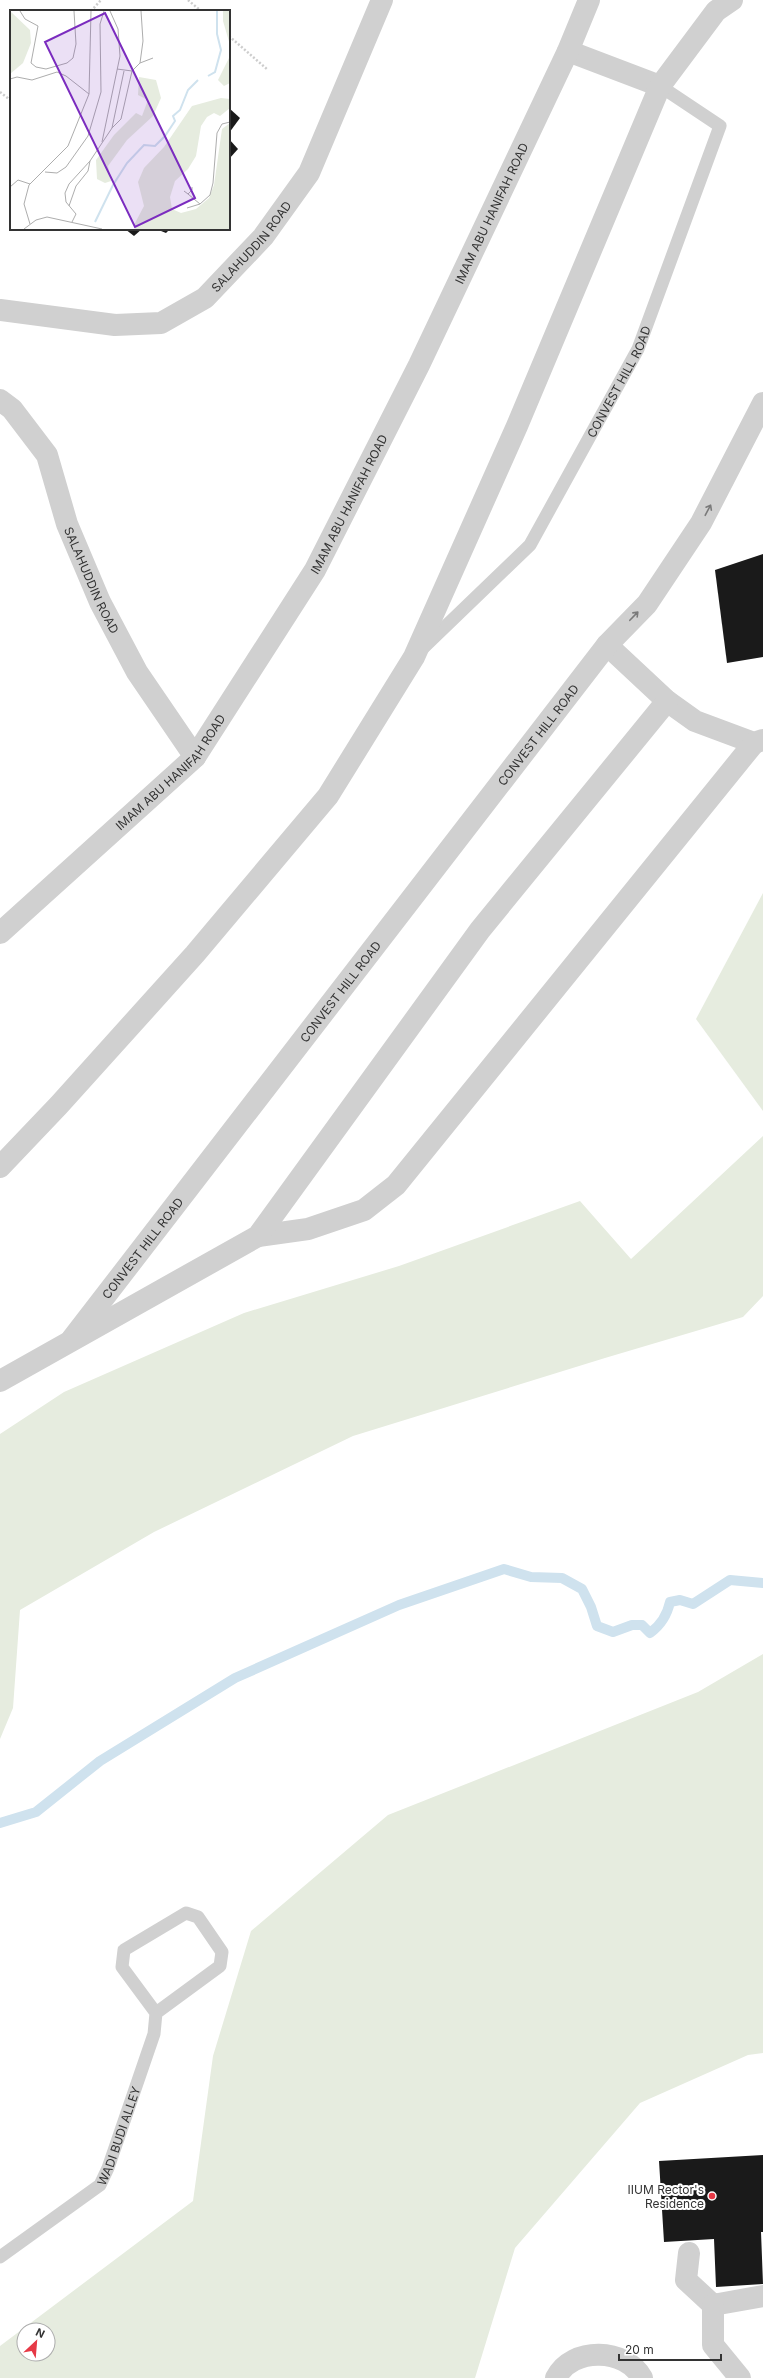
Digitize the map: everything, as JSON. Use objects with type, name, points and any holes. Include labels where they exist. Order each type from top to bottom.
[{"type":"street","name":"SALAHUDDIN ROAD","points":[[0,310],[115,325],[161,323],[205,298],[263,237],[310,173],[382,0]]},
{"type":"street","name":"IMAM ABU HANIFAH ROAD","points":[[0,933],[195,757],[315,570],[419,366],[568,51],[589,0]]},
{"type":"street","name":"CONVEST HILL ROAD","points":[[0,1167],[59,1105],[189,960],[328,796],[414,657],[517,426],[660,86],[716,11],[732,0]]},
{"type":"street","name":"CONVEST HILL ROAD","points":[[568,51],[660,86]]},
{"type":"street","name":"SALAHUDDIN ROAD","points":[[0,400],[12,409],[47,455],[67,524],[100,602],[138,672],[195,757]]},
{"type":"street","name":"CONVEST HILL ROAD","points":[[72,1339],[607,645],[647,604],[701,523],[763,404]]},
{"type":"street","points":[[607,645],[667,701],[695,721],[759,741]]},
{"type":"street","name":"CONVEST HILL ROAD","points":[[258,1236],[480,930],[667,701]]},
{"type":"street","name":"CONVEST HILL ROAD","points":[[0,1381],[72,1339],[258,1236],[308,1229],[364,1210],[396,1185],[759,741]]},
{"type":"street","points":[[688,2253],[686,2280],[714,2305],[713,2345],[740,2378]]},
{"type":"street","points":[[714,2305],[763,2296]]},
{"type":"street","points":[[556,2378],[568,2365],[584,2356],[601,2354],[615,2356],[631,2364],[642,2378]]},
{"type":"lane","name":"CONVEST HILL ROAD","points":[[414,657],[530,545],[638,349],[720,126],[660,86]]},
{"type":"lane","points":[[186,1913],[198,1917],[222,1952],[220,1966],[156,2013],[122,1967],[124,1950],[186,1913]]},
{"type":"lane","name":"WADI BUDI ALLEY","points":[[0,2257],[100,2185],[119,2138],[154,2034],[156,2013]]},
{"type":"path","points":[[92,10],[101,0]]},
{"type":"path","points":[[188,0],[200,10]]},
{"type":"path","points":[[230,37],[268,70]]},
{"type":"path","points":[[0,92],[9,100],[10,98]]},
{"type":"shaded area","points":[[763,893],[763,1111],[696,1019]]},
{"type":"shaded area","points":[[763,1136],[763,1296],[743,1317],[353,1436],[154,1532],[20,1610],[13,1708],[0,1739],[0,1434],[64,1392],[244,1313],[399,1266],[580,1201],[631,1259]]},
{"type":"shaded area","points":[[763,1654],[763,2053],[748,2055],[640,2103],[515,2248],[475,2378],[0,2378],[0,2346],[16,2334],[16,2362],[56,2362],[56,2322],[32,2322],[193,2201],[213,2056],[251,1931],[388,1815],[698,1692]]},
{"type":"building","points":[[230,109],[240,118],[230,132]]},
{"type":"building","points":[[230,140],[238,149],[230,158]]},
{"type":"building","points":[[126,230],[141,230],[134,236]]},
{"type":"building","points":[[158,230],[169,230],[166,233]]},
{"type":"building","points":[[763,554],[763,657],[727,663],[715,570]]},
{"type":"building","name":"IIUM Rector's Residence","points":[[763,2155],[763,2232],[761,2232],[763,2284],[716,2287],[714,2239],[664,2242],[659,2161]]},
{"type":"waterway","points":[[0,1823],[36,1812],[100,1761],[235,1678],[399,1605],[504,1569],[531,1577],[562,1578],[582,1589],[591,1607],[597,1626],[613,1632],[632,1625],[642,1625],[650,1633],[663,1620],[670,1602],[680,1600],[693,1604],[730,1580],[763,1583]]},
{"type":"place","name":"IIUM Rector's Residence","points":[[712,2196]]}]
